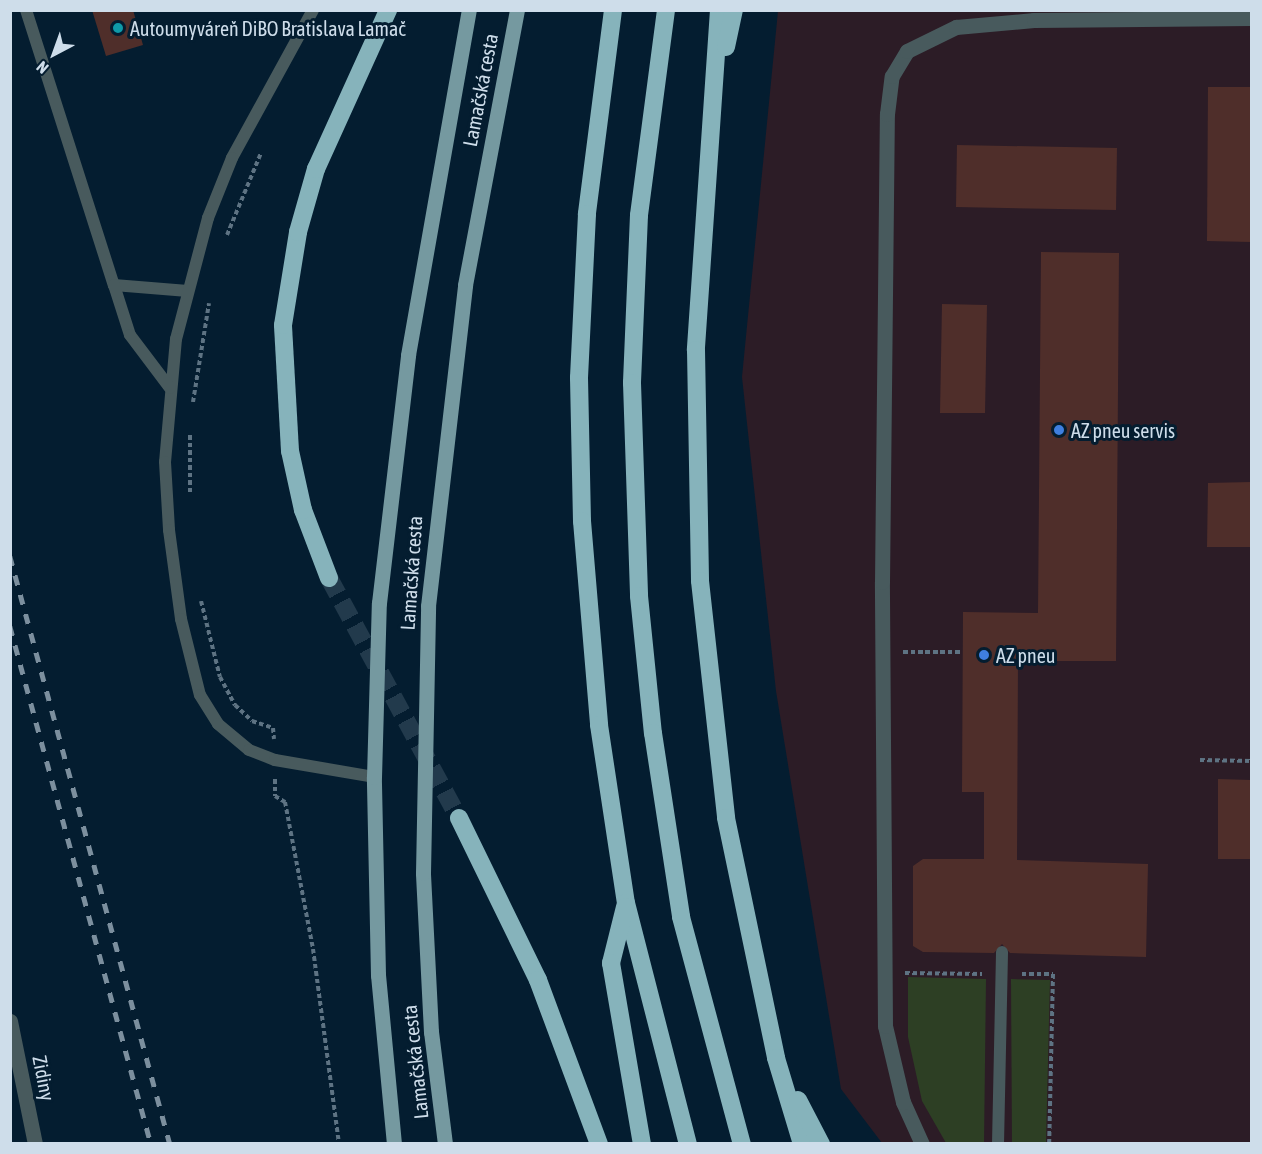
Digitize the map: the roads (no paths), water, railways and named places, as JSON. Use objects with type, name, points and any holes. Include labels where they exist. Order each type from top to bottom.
[{"type":"highway","points":[[329,578],[303,510],[290,452],[283,325],[298,232],[316,169],[388,10]]},
{"type":"highway","points":[[613,10],[587,214],[579,378],[590,637],[626,903],[688,1143]]},
{"type":"highway","points":[[666,10],[638,237],[632,383],[639,596],[652,733],[681,917],[742,1143]]},
{"type":"highway","points":[[719,10],[696,350],[700,581],[726,818],[776,1058],[802,1143]]},
{"type":"highway","points":[[713,117],[735,10]]},
{"type":"highway","points":[[459,818],[538,980],[599,1143]]},
{"type":"highway","points":[[626,903],[611,963],[642,1143]]},
{"type":"highway","points":[[776,1058],[820,1143]]},
{"type":"main road","name":"Lamačská cesta","points":[[394,1143],[378,975],[374,777],[379,603],[406,366],[470,10]]},
{"type":"main road","name":"Lamačská cesta","points":[[445,1143],[431,1032],[423,873],[428,606],[464,295],[517,10]]},
{"type":"street","points":[[922,1143],[903,1102],[885,1026],[882,582],[887,114],[892,76],[907,51],[956,27],[1034,20],[1251,18]]},
{"type":"street","name":"Zidiny","points":[[10,1021],[35,1143]]},
{"type":"lane","points":[[26,10],[130,335],[170,388]]},
{"type":"lane","points":[[313,10],[231,158],[188,291],[170,388],[169,530],[181,619],[200,695],[234,738],[275,760],[374,777]]},
{"type":"lane","points":[[114,285],[188,291]]},
{"type":"lane","points":[[998,1143],[1002,952]]},
{"type":"tunnel","points":[[329,578],[459,818]]},
{"type":"railway","points":[[10,556],[170,1144]]},
{"type":"railway","points":[[10,626],[151,1144]]},
{"type":"place","name":"Autoumyváreň DiBO Bratislava Lamač","points":[[118,28]]},
{"type":"place","name":"AZ pneu servis","points":[[1059,430]]},
{"type":"place","name":"AZ pneu","points":[[984,655]]}]
